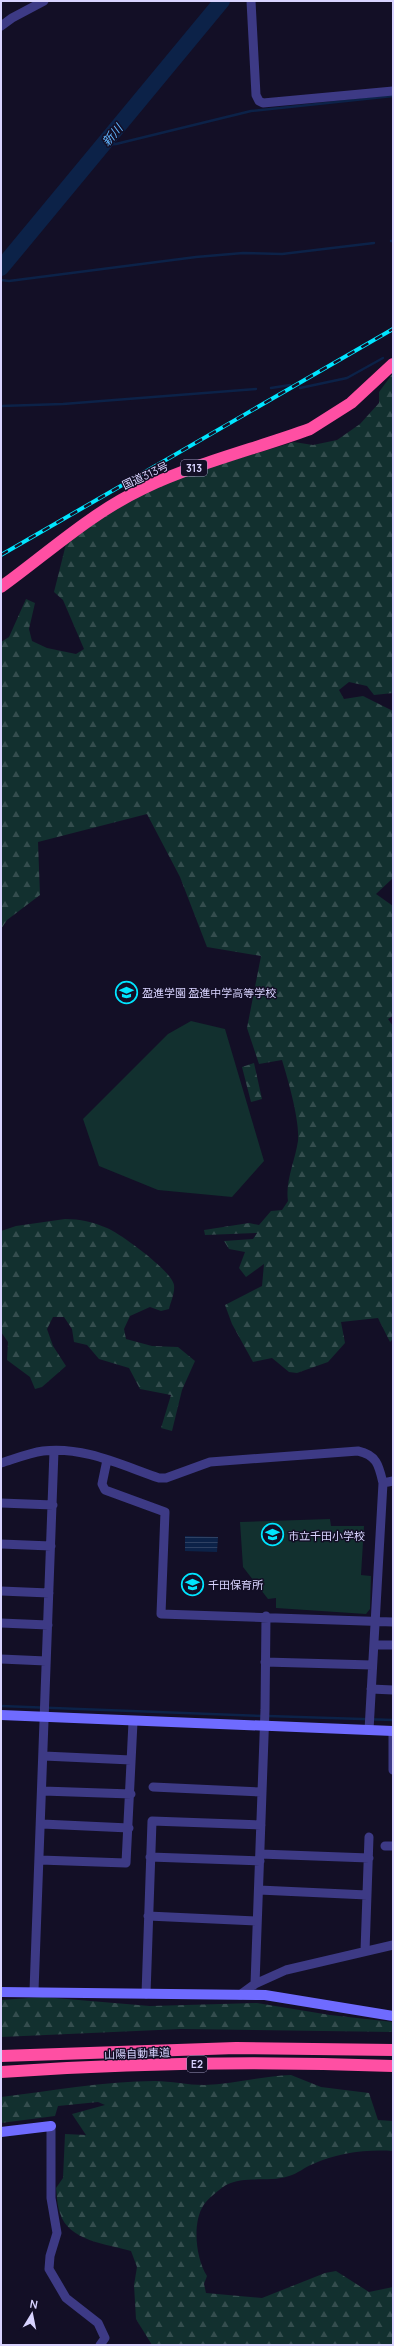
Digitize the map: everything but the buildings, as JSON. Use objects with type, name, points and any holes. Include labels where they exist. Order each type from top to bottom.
[{"type":"highway","name":"国道313号","points":[[1,587],[69,534],[111,506],[144,488],[185,471],[310,429],[351,403],[393,364]]},
{"type":"highway","name":"山陽自動車道","points":[[1,2056],[229,2048],[393,2050]]},
{"type":"highway","name":"山陽自動車道","points":[[1,2072],[108,2066],[237,2064],[393,2066]]},
{"type":"street","points":[[1,26],[12,18],[44,1]]},
{"type":"street","points":[[252,1],[256,95],[259,101],[263,103],[393,90]]},
{"type":"street","points":[[1,1463],[42,1451],[65,1450],[96,1455],[106,1460],[159,1478],[166,1478],[210,1462],[358,1451],[369,1453],[379,1463],[383,1483],[370,1724]]},
{"type":"street","points":[[34,1991],[42,1824],[46,1661],[54,1451]]},
{"type":"street","points":[[106,1460],[102,1484],[105,1490],[165,1512],[161,1614],[266,1616],[393,1622]]},
{"type":"street","points":[[383,1483],[393,1482]]},
{"type":"street","points":[[1,1503],[53,1505]]},
{"type":"street","points":[[1,1544],[51,1546]]},
{"type":"street","points":[[1,1591],[49,1593]]},
{"type":"street","points":[[255,1984],[265,1712],[266,1616]]},
{"type":"street","points":[[1,1623],[48,1625]]},
{"type":"street","points":[[374,1645],[393,1645]]},
{"type":"street","points":[[1,1659],[46,1661]]},
{"type":"street","points":[[265,1662],[372,1665]]},
{"type":"street","points":[[371,1689],[393,1690]]},
{"type":"street","points":[[1,1715],[45,1711],[133,1722],[370,1724],[393,1731]]},
{"type":"street","points":[[40,1860],[125,1864],[131,1794],[133,1722]]},
{"type":"street","points":[[393,1736],[393,1770]]},
{"type":"street","points":[[44,1756],[132,1760]]},
{"type":"street","points":[[153,1787],[261,1792]]},
{"type":"street","points":[[42,1791],[131,1794]]},
{"type":"street","points":[[146,1994],[152,1821],[261,1825]]},
{"type":"street","points":[[42,1824],[129,1828]]},
{"type":"street","points":[[365,1951],[369,1837]]},
{"type":"street","points":[[150,1856],[369,1858]]},
{"type":"street","points":[[259,1890],[367,1895]]},
{"type":"street","points":[[148,1916],[257,1921]]},
{"type":"street","points":[[240,1996],[255,1984],[286,1970],[393,1945]]},
{"type":"street","points":[[1,1992],[34,1991],[240,1996],[265,1995],[393,2016]]},
{"type":"street","points":[[1,2132],[51,2126],[51,2198],[57,2233],[50,2256],[50,2269],[66,2298],[98,2323],[105,2338],[100,2345]]},
{"type":"green space","points":[[393,373],[393,693],[374,695],[367,686],[349,682],[339,690],[344,699],[363,696],[393,711],[393,878],[376,894],[393,906],[393,1016],[388,1019],[393,1026],[393,1339],[390,1342],[378,1318],[341,1322],[345,1343],[328,1362],[297,1373],[289,1372],[272,1358],[253,1362],[232,1324],[225,1305],[262,1286],[264,1264],[246,1277],[239,1268],[245,1252],[229,1249],[224,1241],[253,1239],[257,1233],[205,1235],[204,1230],[249,1223],[259,1225],[271,1211],[282,1210],[288,1201],[287,1194],[289,1179],[298,1141],[293,1100],[282,1060],[259,1064],[247,1028],[261,956],[207,947],[180,877],[147,814],[38,842],[40,895],[7,920],[1,929],[1,642],[9,637],[26,599],[35,603],[29,629],[32,641],[47,648],[76,654],[84,649],[63,600],[54,592],[66,544],[111,509],[183,475],[294,442],[313,445],[337,440],[360,424],[379,403],[379,392]]},
{"type":"green space","points":[[191,1021],[225,1029],[264,1161],[232,1197],[158,1190],[99,1166],[83,1119],[168,1034]]},
{"type":"green space","points":[[254,1063],[262,1099],[251,1102],[242,1067]]},
{"type":"green space","points":[[65,1219],[92,1223],[107,1228],[134,1245],[156,1262],[171,1279],[174,1288],[169,1309],[161,1311],[150,1307],[130,1316],[124,1329],[126,1339],[152,1346],[178,1347],[195,1361],[182,1390],[172,1431],[161,1428],[171,1395],[140,1389],[129,1368],[99,1359],[87,1345],[74,1342],[72,1329],[64,1317],[53,1317],[47,1329],[53,1346],[66,1366],[42,1387],[35,1389],[30,1377],[7,1360],[8,1342],[1,1332],[1,1231],[16,1226]]},
{"type":"green space","points":[[330,1519],[331,1526],[364,1526],[361,1575],[371,1576],[370,1609],[366,1614],[276,1608],[276,1598],[268,1599],[243,1567],[240,1522]]},
{"type":"green space","points":[[43,1997],[150,2006],[257,2003],[330,2015],[393,2022],[393,2032],[181,2029],[1,2037],[1,2000]]},
{"type":"green space","points":[[291,2075],[321,2087],[369,2093],[378,2120],[393,2121],[393,2151],[363,2151],[332,2157],[310,2165],[289,2176],[273,2179],[241,2180],[226,2185],[220,2189],[205,2203],[197,2222],[198,2251],[203,2269],[207,2276],[204,2284],[206,2293],[262,2298],[325,2273],[336,2271],[369,2292],[393,2287],[393,2345],[152,2345],[136,2319],[134,2285],[137,2267],[131,2251],[90,2240],[71,2230],[64,2222],[58,2207],[56,2188],[63,2178],[65,2134],[86,2135],[72,2114],[105,2105],[98,2102],[58,2106],[55,2116],[1,2123],[1,2097],[136,2081],[204,2085]]},
{"type":"water","points":[[185,1536],[218,1537],[217,1552],[185,1551]]},
{"type":"waterway","name":"新川","points":[[1,268],[222,1]]},
{"type":"waterway","points":[[102,145],[116,144],[251,111],[393,96]]},
{"type":"waterway","points":[[1,280],[9,281],[196,257],[243,253],[282,254],[374,243]]},
{"type":"waterway","points":[[300,388],[347,378],[383,358]]},
{"type":"waterway","points":[[271,388],[290,385]]},
{"type":"waterway","points":[[1,406],[63,404],[256,389]]},
{"type":"waterway","points":[[1,1706],[263,1716]]},
{"type":"waterway","points":[[268,1716],[393,1720]]},
{"type":"railway","points":[[1,555],[393,329]]},
{"type":"place","name":"盈進学園 盈進中学高等学校","points":[[127,992]]},
{"type":"place","name":"市立千田小学校","points":[[272,1535]]},
{"type":"place","name":"千田保育所","points":[[193,1584]]}]
